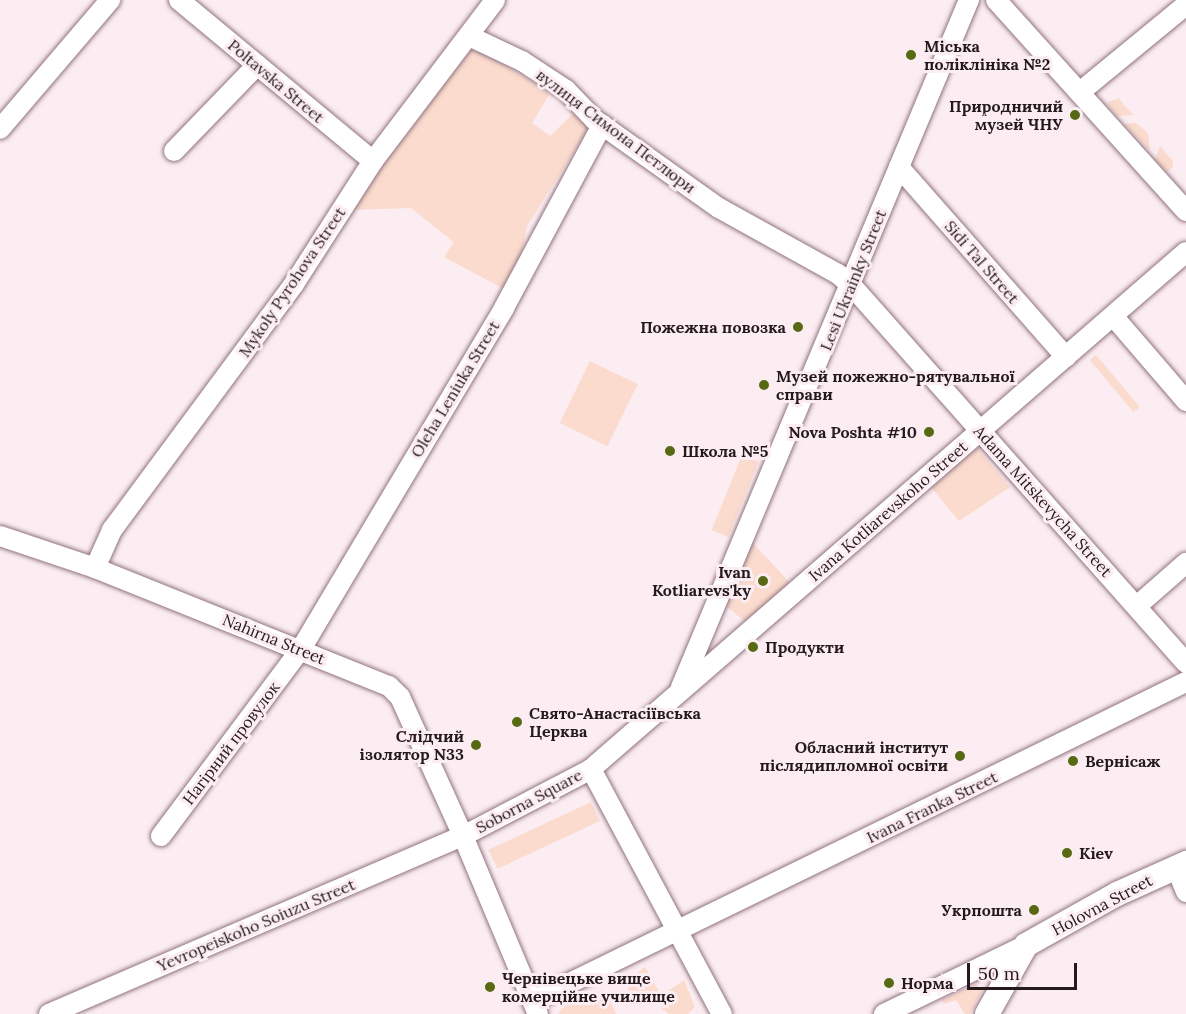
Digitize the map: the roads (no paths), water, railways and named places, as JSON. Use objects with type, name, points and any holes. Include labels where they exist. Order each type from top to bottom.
[{"type":"main road","name":"Holovna Street","points":[[1026,945],[1117,894],[1181,865]]},
{"type":"main road","points":[[987,1014],[1026,945]]},
{"type":"street","name":"Poltavska Street","points":[[179,0],[373,161]]},
{"type":"street","name":"Mykoly Pyrohova Street","points":[[95,568],[112,530],[294,284],[373,161],[495,0]]},
{"type":"street","name":"Lesi Ukrainky Street","points":[[679,692],[852,286],[898,167],[969,0]]},
{"type":"street","points":[[996,0],[1186,211]]},
{"type":"street","points":[[3,119],[100,3]]},
{"type":"street","points":[[1080,92],[1182,7]]},
{"type":"street","name":"вулиця Симона Петлюри","points":[[469,36],[522,61],[557,84],[602,125],[718,208],[838,274],[852,286]]},
{"type":"street","points":[[174,151],[257,65]]},
{"type":"street","name":"Oleha Leniuka Street","points":[[301,649],[504,308],[602,125]]},
{"type":"street","name":"Sidi Tal Street","points":[[898,167],[1066,357]]},
{"type":"street","name":"Ivana Kotliarevskoho Street","points":[[591,769],[1186,252]]},
{"type":"street","name":"Adama Mitskevycha Street","points":[[852,286],[1138,605],[1186,663]]},
{"type":"street","points":[[1113,316],[1186,401]]},
{"type":"street","name":"Nahirna Street","points":[[3,543],[95,568],[301,649],[388,686],[400,697],[463,836]]},
{"type":"street","points":[[1138,605],[1186,563]]},
{"type":"street","name":"Нагірний провулок","points":[[160,836],[301,649]]},
{"type":"street","name":"Ivana Franka Street","points":[[678,931],[1186,682]]},
{"type":"street","name":"Soborna Square","points":[[678,931],[535,1008],[463,836],[591,769],[678,931],[722,1014]]},
{"type":"street","name":"Yevropeiskoho Soiuzu Street","points":[[49,1014],[463,836]]},
{"type":"street","points":[[1181,865],[1186,892]]},
{"type":"street","points":[[884,1014],[1026,945]]},
{"type":"place","name":"Міська поліклініка №2","points":[[911,55]]},
{"type":"place","name":"Природничий музей ЧНУ","points":[[1075,115]]},
{"type":"place","name":"Пожежна повозка","points":[[798,327]]},
{"type":"place","name":"Музей пожежно-рятувальної справи","points":[[764,385]]},
{"type":"place","name":"Nova Poshta #10","points":[[929,432]]},
{"type":"place","name":"Школа №5","points":[[670,451]]},
{"type":"place","name":"Ivan Kotliarevs'ky","points":[[763,581]]},
{"type":"place","name":"Продукти","points":[[753,647]]},
{"type":"place","name":"Свято-Анастасіївська Церква","points":[[517,722]]},
{"type":"place","name":"Слідчий ізолятор N33","points":[[476,745]]},
{"type":"place","name":"Обласний інститут післядипломної освіти","points":[[960,756]]},
{"type":"place","name":"Вернісаж","points":[[1073,761]]},
{"type":"place","name":"Kiev","points":[[1067,853]]},
{"type":"place","name":"Укрпошта","points":[[1034,910]]},
{"type":"place","name":"Норма","points":[[889,983]]},
{"type":"place","name":"Чернівецьке вище комерційне училище","points":[[490,987]]}]
